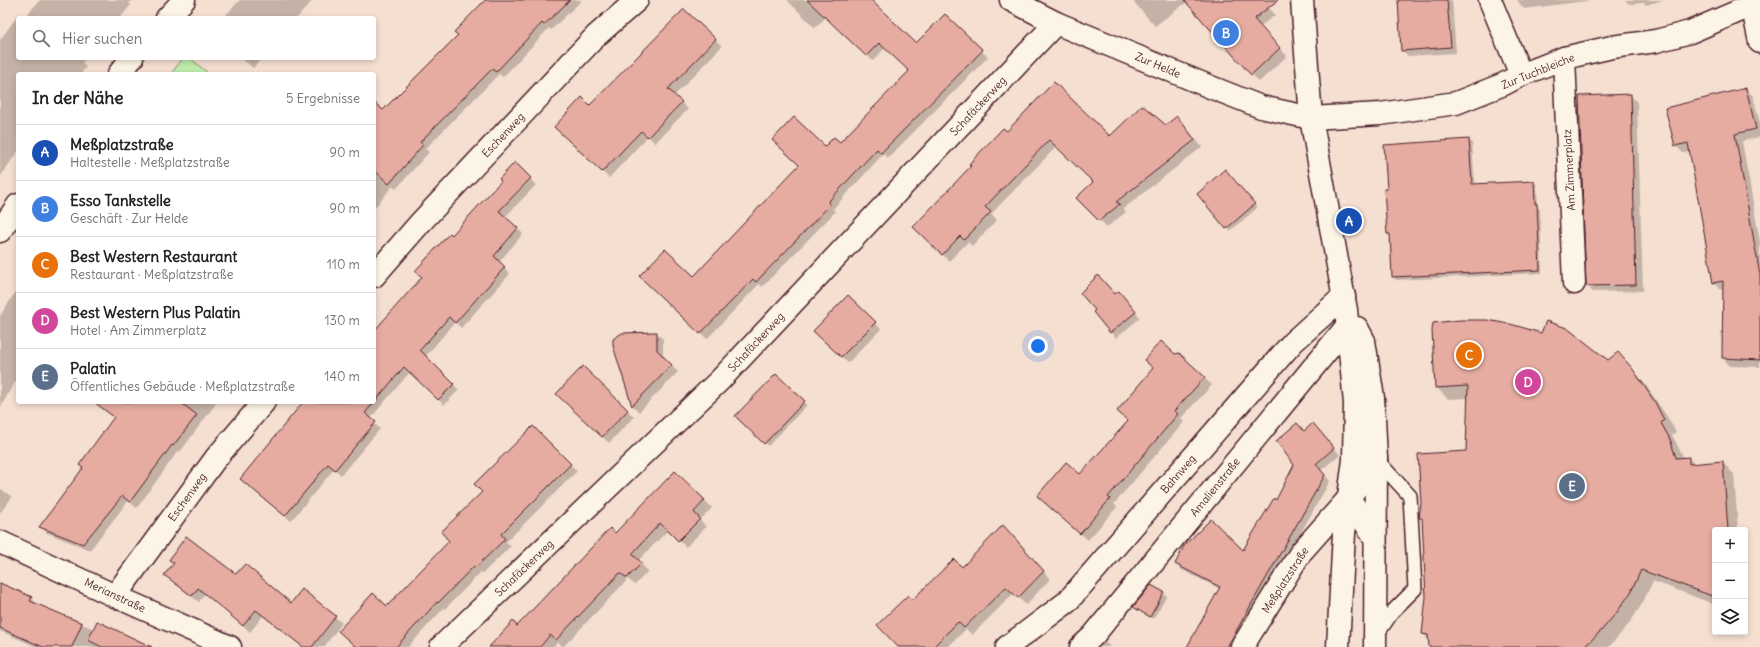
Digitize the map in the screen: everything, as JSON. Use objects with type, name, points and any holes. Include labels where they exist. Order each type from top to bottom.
[{"type":"street","points":[[169,16],[184,0]]},
{"type":"street","name":"Eschenweg","points":[[376,274],[421,222],[596,36],[637,0]]},
{"type":"street","name":"Zur Helde","points":[[1011,0],[1056,23],[1260,107],[1311,118]]},
{"type":"street","name":"Meßplatzstraße","points":[[1302,0],[1311,118],[1346,310],[1355,403],[1354,460],[1344,533],[1338,647]]},
{"type":"street","points":[[1490,0],[1521,75]]},
{"type":"street","points":[[1746,4],[1760,42]]},
{"type":"street","name":"Zur Tuchbleiche","points":[[1311,118],[1380,114],[1456,103],[1564,58],[1612,47],[1656,41],[1690,32],[1746,4]]},
{"type":"street","name":"Schafäckerweg","points":[[442,647],[720,380],[1056,23]]},
{"type":"street","name":"Am Zimmerplatz","points":[[1564,58],[1574,283]]},
{"type":"street","points":[[121,72],[130,60]]},
{"type":"street","points":[[0,231],[16,209]]},
{"type":"street","name":"Meßplatzstraße","points":[[1346,310],[1364,342],[1373,398],[1376,459],[1375,642]]},
{"type":"street","name":"Bahnweg","points":[[1007,647],[1067,602],[1293,342],[1346,310]]},
{"type":"street","name":"Amalienstraße","points":[[1081,647],[1093,636],[1346,310]]},
{"type":"street","name":"Eschenweg","points":[[115,596],[216,458],[262,404]]},
{"type":"street","name":"Meßplatzstraße","points":[[1242,647],[1301,552],[1348,498],[1376,459]]},
{"type":"street","points":[[1348,498],[1376,538]]},
{"type":"street","name":"Merianstraße","points":[[0,542],[115,596],[230,647]]},
{"type":"lane","points":[[1375,642],[1393,611],[1415,589],[1410,496],[1376,459]]},
{"type":"green space","points":[[182,60],[192,60],[207,72],[172,72]]},
{"type":"building","points":[[485,0],[570,0],[544,25],[542,23],[496,72],[492,69],[420,142],[423,145],[389,184],[376,172],[376,104],[383,110],[458,35],[454,32]]},
{"type":"building","points":[[807,0],[871,0],[916,43],[945,14],[983,50],[881,153],[877,149],[828,202],[830,205],[756,282],[753,279],[700,334],[639,276],[665,249],[694,276],[799,165],[772,140],[794,117],[825,146],[834,137],[840,142],[909,71],[879,43],[866,56]]},
{"type":"building","points":[[1184,0],[1278,0],[1254,19],[1280,48],[1251,75]]},
{"type":"building","points":[[1398,0],[1447,0],[1451,47],[1401,51]]},
{"type":"building","points":[[684,9],[716,39],[668,89],[682,102],[648,137],[641,131],[602,172],[554,127],[582,97],[590,105]]},
{"type":"building","points":[[1054,82],[1110,136],[1142,105],[1166,125],[1177,116],[1195,140],[1116,202],[1120,204],[1099,221],[1076,198],[1093,182],[1049,140],[985,207],[991,212],[964,240],[960,236],[942,255],[913,227],[971,166],[969,164],[1003,128],[1007,131]]},
{"type":"building","points":[[1746,88],[1756,129],[1735,134],[1760,275],[1760,360],[1722,358],[1723,281],[1713,283],[1688,143],[1675,146],[1665,108]]},
{"type":"building","points":[[1631,94],[1636,285],[1586,286],[1579,96]]},
{"type":"building","points":[[1469,139],[1472,184],[1534,181],[1535,204],[1537,204],[1540,270],[1392,277],[1390,234],[1387,234],[1384,189],[1387,189],[1384,145]]},
{"type":"building","points":[[515,162],[531,178],[499,211],[518,228],[494,256],[505,267],[455,323],[449,317],[420,350],[454,384],[438,400],[404,367],[376,400],[376,329],[422,277],[415,271],[450,233],[452,235],[501,181],[499,179]]},
{"type":"building","points":[[1225,169],[1255,204],[1226,229],[1197,194]]},
{"type":"building","points":[[1098,275],[1115,294],[1119,291],[1136,312],[1110,333],[1093,312],[1095,310],[1080,293]]},
{"type":"building","points":[[848,295],[876,322],[841,357],[813,331]]},
{"type":"building","points":[[1460,320],[1487,320],[1514,325],[1541,333],[1546,321],[1567,328],[1608,360],[1618,352],[1632,368],[1655,402],[1664,420],[1661,423],[1670,439],[1676,458],[1689,457],[1689,464],[1723,461],[1728,527],[1712,527],[1712,596],[1641,570],[1631,592],[1617,612],[1601,631],[1584,647],[1429,647],[1428,635],[1422,634],[1426,597],[1422,518],[1419,518],[1421,503],[1418,454],[1466,451],[1468,386],[1435,388],[1432,330],[1433,323]]},
{"type":"building","points":[[657,332],[657,350],[672,365],[632,406],[613,346],[613,339],[622,333]]},
{"type":"building","points":[[1161,341],[1175,354],[1179,353],[1205,377],[1174,411],[1178,414],[1108,497],[1110,499],[1080,534],[1037,496],[1066,462],[1080,474],[1128,421],[1117,411],[1153,368],[1144,360]]},
{"type":"building","points":[[583,366],[628,410],[602,437],[556,394]]},
{"type":"building","points":[[776,374],[805,401],[764,444],[735,416]]},
{"type":"building","points":[[97,404],[183,404],[197,415],[173,446],[172,445],[130,502],[122,496],[83,544],[39,527],[83,468],[79,465],[114,417]]},
{"type":"building","points":[[301,404],[373,404],[365,413],[376,422],[335,470],[328,464],[285,516],[240,479]]},
{"type":"building","points":[[1297,423],[1304,431],[1313,423],[1334,448],[1316,464],[1325,475],[1227,647],[1187,647],[1220,587],[1175,564],[1184,546],[1211,519],[1243,550],[1274,498],[1276,500],[1294,465],[1276,441]]},
{"type":"building","points":[[533,426],[571,464],[501,534],[505,539],[475,568],[474,566],[438,603],[437,602],[396,647],[356,647],[338,631],[373,593],[387,606],[449,541],[441,532],[482,492],[474,484]]},
{"type":"building","points":[[675,471],[705,500],[694,512],[700,519],[678,541],[660,523],[632,554],[642,563],[627,578],[620,573],[556,640],[550,635],[540,647],[489,647],[513,621],[517,626],[610,528],[615,533]]},
{"type":"building","points":[[1003,525],[1044,571],[1018,598],[1006,587],[964,628],[958,622],[933,647],[898,647],[877,625],[908,595],[912,600],[954,559],[962,567]]},
{"type":"building","points":[[186,536],[236,574],[245,564],[291,603],[302,589],[336,616],[312,647],[303,647],[256,610],[243,626],[198,588],[192,596],[164,575],[174,563],[169,560]]},
{"type":"building","points":[[0,583],[32,597],[30,601],[82,623],[72,647],[43,647],[0,628]]},
{"type":"building","points":[[1151,585],[1164,592],[1150,617],[1133,607]]},
{"type":"building","points":[[97,621],[152,647],[102,647],[88,640]]},
{"type":"place","name":"Esso Tankstelle","points":[[1226,33]]},
{"type":"place","name":"Meßplatzstraße","points":[[1349,221]]},
{"type":"place","name":"Best Western Restaurant","points":[[1469,355]]},
{"type":"place","name":"Best Western Plus Palatin","points":[[1528,382]]},
{"type":"place","name":"Palatin","points":[[1572,486]]}]
